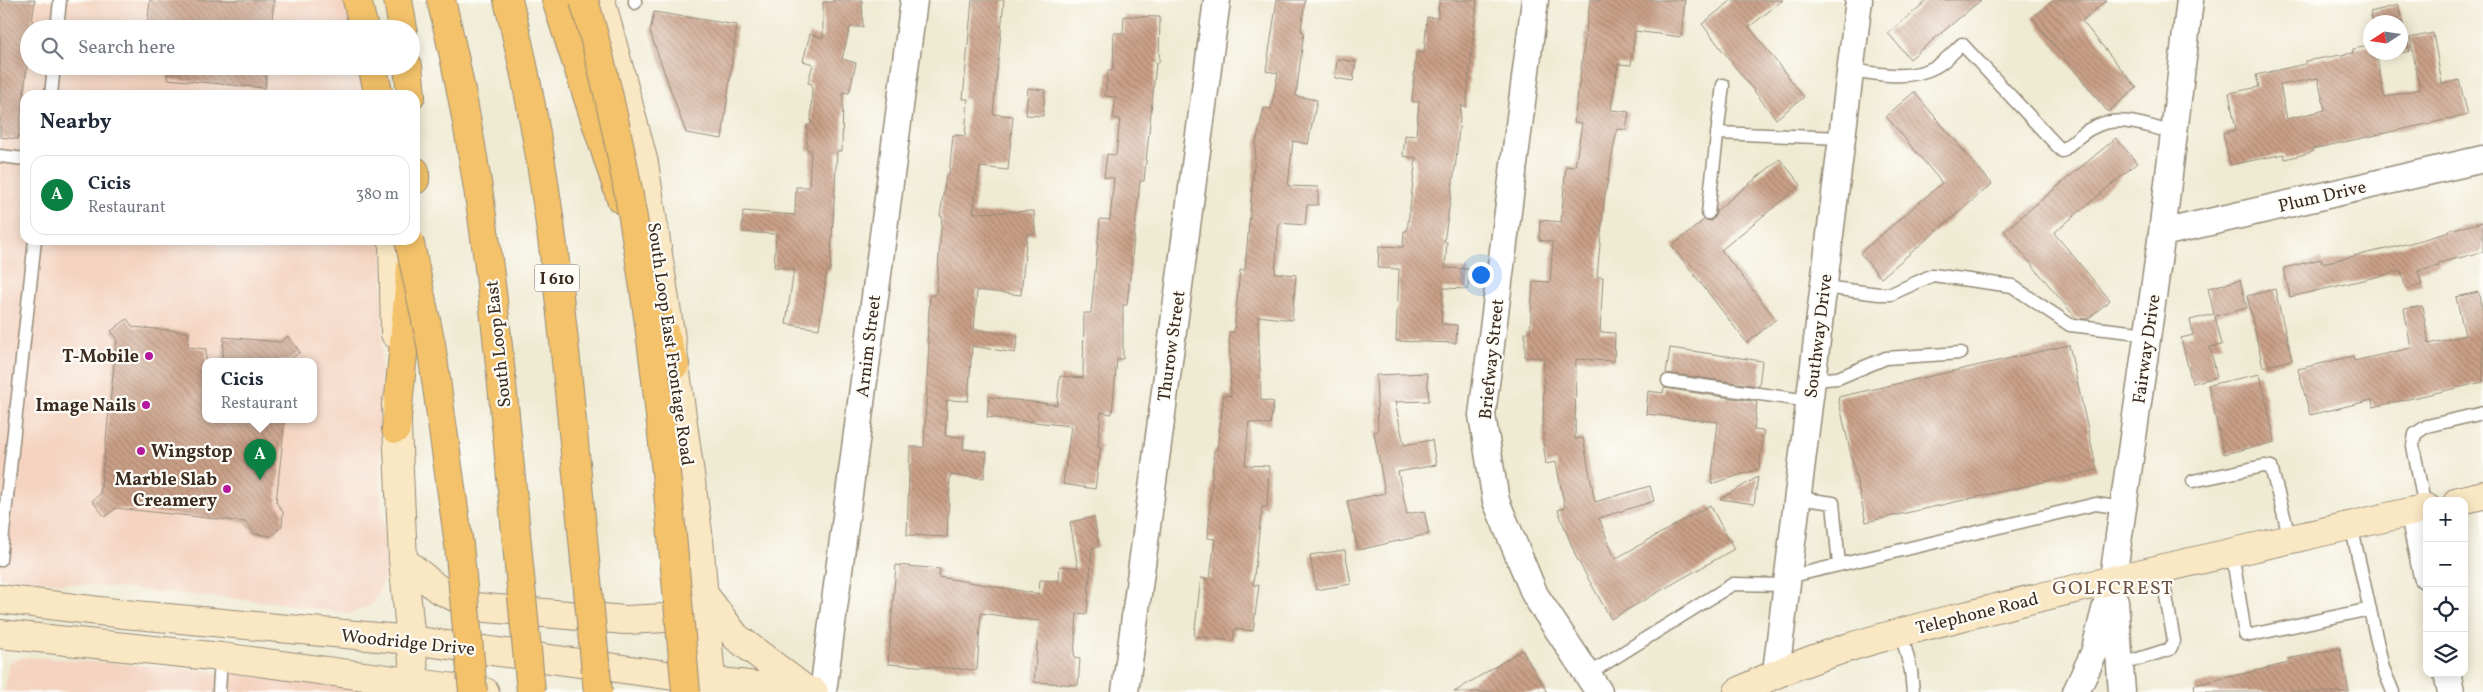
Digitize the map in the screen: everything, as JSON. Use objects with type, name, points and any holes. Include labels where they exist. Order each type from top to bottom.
[{"type":"highway","points":[[357,0],[362,20]]},
{"type":"highway","points":[[398,0],[401,20]]},
{"type":"highway","name":"South Loop East","points":[[442,0],[476,162],[488,245],[530,692]]},
{"type":"highway","name":"I 610","points":[[508,0],[519,43],[550,223],[598,692]]},
{"type":"highway","points":[[556,0],[675,365]]},
{"type":"highway","points":[[584,0],[594,35],[625,173],[644,294],[661,417],[686,692]]},
{"type":"highway","points":[[374,75],[378,90]]},
{"type":"highway","points":[[409,75],[410,90]]},
{"type":"highway","points":[[396,429],[411,245]]},
{"type":"highway","points":[[412,245],[431,344],[459,544],[473,692]]},
{"type":"main road","points":[[367,0],[370,20]]},
{"type":"main road","name":"South Loop East Frontage Road","points":[[601,0],[644,163],[675,365],[704,594],[712,686]]},
{"type":"main road","points":[[380,75],[382,90]]},
{"type":"main road","points":[[393,245],[396,429],[404,560],[416,687]]},
{"type":"main road","points":[[2468,499],[2483,495]]},
{"type":"main road","name":"Telephone Road","points":[[1738,692],[1778,679],[1901,632],[2113,578],[2422,509]]},
{"type":"main road","points":[[404,560],[438,589],[475,607],[626,620],[667,618],[704,594],[736,637],[815,692]]},
{"type":"main road","name":"Woodridge Drive","points":[[0,599],[124,614],[411,640],[712,686],[815,692]]},
{"type":"main road","points":[[0,634],[221,657],[416,687],[486,692]]},
{"type":"street","name":"Arnim Street","points":[[815,692],[914,0]]},
{"type":"street","name":"Thurow Street","points":[[1125,692],[1217,0]]},
{"type":"street","name":"Briefway Street","points":[[1535,0],[1482,415],[1496,501],[1535,595],[1593,683]]},
{"type":"street","name":"Southway Drive","points":[[1778,679],[1787,581],[1859,0]]},
{"type":"street","name":"Fairway Drive","points":[[2076,692],[2094,653],[2113,578],[2162,233],[2190,0]]},
{"type":"street","name":"Plum Drive","points":[[2162,233],[2483,158]]},
{"type":"street","points":[[2422,509],[2424,542]]},
{"type":"street","points":[[2113,578],[2122,692]]},
{"type":"street","points":[[2448,677],[2451,692]]},
{"type":"lane","points":[[59,20],[60,0]]},
{"type":"lane","points":[[1850,70],[1890,76],[1917,74],[1936,67],[1962,44],[2062,151],[2093,127],[2112,121],[2135,123],[2174,133]]},
{"type":"lane","points":[[52,90],[53,75]]},
{"type":"lane","points":[[1708,213],[1723,85]]},
{"type":"lane","points":[[1717,133],[1842,138]]},
{"type":"lane","points":[[0,156],[20,158]]},
{"type":"lane","points":[[0,560],[34,245]]},
{"type":"lane","points":[[1824,287],[1891,294],[1933,275],[2012,286],[2070,324],[2148,334]]},
{"type":"lane","points":[[1668,381],[1811,390],[1886,358],[1961,354]]},
{"type":"lane","points":[[2422,509],[2412,446],[2415,434],[2427,426],[2483,413]]},
{"type":"lane","points":[[2193,481],[2270,466],[2290,538]]},
{"type":"lane","points":[[1798,498],[1833,502],[1838,564]]},
{"type":"lane","points":[[1593,683],[1733,584],[1787,581],[1838,564],[2096,504],[2123,508]]},
{"type":"lane","points":[[2351,525],[2383,668],[2393,692]]},
{"type":"lane","points":[[2232,552],[2244,634],[2251,635],[2370,610]]},
{"type":"lane","points":[[2119,664],[2170,649],[2174,641],[2161,568]]},
{"type":"lane","points":[[1901,632],[1912,670],[1913,692]]},
{"type":"lane","points":[[219,692],[221,657]]},
{"type":"shaded area","points":[[0,0],[354,0],[358,20],[20,20],[20,75],[367,75],[369,90],[20,90],[20,245],[382,245],[383,299],[380,420],[381,493],[386,566],[384,581],[372,605],[350,614],[280,603],[0,577]]},
{"type":"shaded area","points":[[27,657],[191,669],[382,692],[4,692],[9,664],[13,660]]},
{"type":"building","points":[[0,0],[35,0],[32,20],[20,20],[20,75],[26,75],[24,90],[20,90],[18,139],[0,137]]},
{"type":"building","points":[[150,0],[274,0],[272,20],[148,20]]},
{"type":"building","points":[[833,0],[862,0],[863,27],[850,27],[842,59],[856,63],[849,93],[843,92],[842,151],[837,151],[830,271],[827,271],[819,329],[786,324],[794,269],[774,267],[776,234],[742,232],[743,211],[795,215],[796,187],[809,187],[811,150],[807,150],[807,125],[811,125],[812,84],[808,83],[813,64],[803,61],[810,34],[823,38],[823,2],[833,2]]},
{"type":"building","points":[[972,0],[1004,0],[993,114],[1013,116],[1008,170],[980,167],[973,213],[1034,211],[1035,234],[1027,234],[1021,295],[977,290],[974,329],[1018,336],[1015,353],[972,346],[968,401],[947,400],[945,436],[964,437],[963,449],[987,452],[984,478],[950,475],[947,537],[907,535],[910,447],[924,447],[930,295],[936,295],[942,216],[940,216],[946,175],[949,175],[953,135],[965,136],[968,99],[963,99]]},
{"type":"building","points":[[1277,0],[1305,0],[1301,31],[1304,32],[1296,96],[1317,100],[1308,144],[1293,141],[1288,186],[1318,187],[1318,205],[1307,205],[1305,225],[1279,223],[1275,273],[1296,275],[1292,320],[1258,316],[1261,400],[1274,402],[1270,425],[1249,422],[1245,465],[1269,466],[1267,507],[1262,507],[1253,585],[1259,585],[1253,631],[1235,629],[1233,641],[1194,636],[1201,578],[1210,579],[1215,539],[1208,538],[1214,450],[1217,450],[1224,395],[1231,396],[1229,332],[1234,332],[1240,270],[1245,270],[1256,143],[1264,108],[1271,109],[1278,73],[1266,71]]},
{"type":"building","points":[[1439,0],[1477,0],[1466,107],[1461,106],[1456,161],[1444,242],[1447,242],[1445,268],[1469,269],[1468,289],[1443,288],[1441,324],[1457,325],[1456,343],[1396,341],[1399,269],[1378,268],[1379,246],[1403,247],[1404,231],[1407,231],[1416,158],[1403,156],[1405,135],[1416,136],[1419,102],[1412,102],[1416,53],[1424,53],[1427,17],[1438,18]]},
{"type":"building","points":[[1590,0],[1685,0],[1681,37],[1635,31],[1631,65],[1618,64],[1611,110],[1629,112],[1626,130],[1617,129],[1604,201],[1597,277],[1603,277],[1600,332],[1615,333],[1614,361],[1576,359],[1575,439],[1583,438],[1595,502],[1650,486],[1654,501],[1599,518],[1615,559],[1710,505],[1734,549],[1611,619],[1576,557],[1558,510],[1565,508],[1556,462],[1546,464],[1543,443],[1544,358],[1525,357],[1525,332],[1530,332],[1533,281],[1550,282],[1553,242],[1539,240],[1540,220],[1561,222],[1566,166],[1575,167],[1582,123],[1574,122]]},
{"type":"building","points":[[1732,0],[1783,0],[1749,27],[1804,97],[1776,119],[1702,24]]},
{"type":"building","points":[[1928,0],[1981,0],[1910,59],[1888,33]]},
{"type":"building","points":[[2054,0],[2107,0],[2082,21],[2137,88],[2108,112],[2032,18]]},
{"type":"building","points":[[2398,5],[2401,15],[2371,15],[2370,12]]},
{"type":"building","points":[[654,12],[737,25],[722,139],[686,133],[650,32]]},
{"type":"building","points":[[1124,16],[1160,17],[1159,63],[1156,63],[1144,181],[1140,181],[1127,305],[1123,305],[1123,359],[1117,359],[1112,414],[1101,412],[1098,446],[1101,446],[1095,489],[1063,484],[1071,426],[987,417],[989,397],[1057,405],[1060,376],[1083,378],[1084,313],[1091,313],[1100,219],[1110,220],[1114,178],[1104,177],[1107,154],[1116,155],[1120,119],[1113,118],[1116,97],[1105,96],[1108,70],[1113,71],[1114,33],[1123,33]]},
{"type":"building","points":[[2433,33],[2442,84],[2459,80],[2468,115],[2312,149],[2313,152],[2285,159],[2284,154],[2230,165],[2223,133],[2236,130],[2229,93],[2259,87],[2256,75],[2305,64],[2305,61],[2353,53],[2353,49],[2363,47],[2363,60],[2377,60],[2384,97],[2420,89],[2410,38]],"holes":[[[2318,78],[2325,110],[2287,119],[2280,85]]]},
{"type":"building","points":[[1337,59],[1356,62],[1353,81],[1335,78]]},
{"type":"building","points":[[167,75],[266,75],[265,88],[167,79]]},
{"type":"building","points":[[1028,88],[1045,90],[1043,116],[1026,115]]},
{"type":"building","points":[[1914,92],[1992,184],[1881,278],[1860,253],[1942,183],[1886,116]]},
{"type":"building","points":[[2116,138],[2137,163],[2054,233],[2110,300],[2088,319],[2076,318],[2004,231]]},
{"type":"building","points":[[1780,159],[1801,185],[1721,250],[1776,319],[1747,343],[1672,246],[1704,220],[1711,221],[1717,210]]},
{"type":"building","points":[[2483,222],[2483,252],[2438,263],[2439,266],[2418,271],[2422,285],[2406,289],[2401,271],[2290,297],[2284,268],[2321,259],[2322,263],[2395,247],[2450,232],[2449,230]]},
{"type":"building","points":[[2240,280],[2247,308],[2215,316],[2222,345],[2210,347],[2217,377],[2192,383],[2181,338],[2193,335],[2190,320],[2214,314],[2208,288]]},
{"type":"building","points":[[2275,289],[2292,360],[2263,367],[2247,296]]},
{"type":"building","points":[[2478,292],[2483,311],[2483,382],[2373,407],[2372,400],[2310,415],[2298,369],[2353,356],[2354,361],[2411,348],[2404,309],[2422,306],[2429,344],[2465,335],[2456,297]]},
{"type":"building","points":[[127,319],[133,327],[189,332],[188,347],[206,349],[206,358],[202,358],[202,423],[285,423],[276,502],[283,512],[282,526],[271,536],[255,534],[245,522],[116,508],[105,517],[92,501],[100,494],[117,338],[111,331]]},
{"type":"building","points":[[288,336],[300,352],[292,358],[222,358],[224,337],[281,342]]},
{"type":"building","points":[[2069,345],[2097,470],[1866,522],[1838,397]]},
{"type":"building","points":[[1670,348],[1762,361],[1759,386],[1666,373]]},
{"type":"building","points":[[1427,373],[1429,401],[1395,402],[1404,445],[1432,440],[1436,465],[1398,472],[1407,514],[1424,511],[1429,534],[1358,550],[1347,501],[1385,493],[1374,432],[1378,431],[1376,375]]},
{"type":"building","points":[[2260,374],[2275,442],[2224,454],[2208,385]]},
{"type":"building","points":[[1664,388],[1757,402],[1754,430],[1764,431],[1759,469],[1711,484],[1718,422],[1646,414],[1648,391],[1663,393]]},
{"type":"building","points":[[1758,477],[1754,504],[1720,499]]},
{"type":"building","points":[[1094,517],[1099,547],[1092,548],[1087,614],[1077,613],[1074,658],[1080,659],[1078,685],[1034,682],[1039,621],[981,613],[977,670],[888,664],[896,565],[940,569],[939,577],[1039,594],[1040,580],[1059,581],[1060,566],[1078,568],[1070,522]]},
{"type":"building","points":[[1345,550],[1351,584],[1316,590],[1310,555]]},
{"type":"building","points":[[2340,648],[2349,692],[2195,692],[2194,685],[2289,663],[2288,659]]},
{"type":"building","points":[[1522,650],[1547,692],[1454,692]]},
{"type":"place","name":"T-Mobile","points":[[149,356]]},
{"type":"place","name":"Image Nails","points":[[146,405]]},
{"type":"place","name":"Wingstop","points":[[141,451]]},
{"type":"place","name":"Cicis","points":[[260,480]]},
{"type":"place","name":"Marble Slab Creamery","points":[[227,489]]},
{"type":"district","name":"GOLFCREST","points":[[2113,587]]}]
